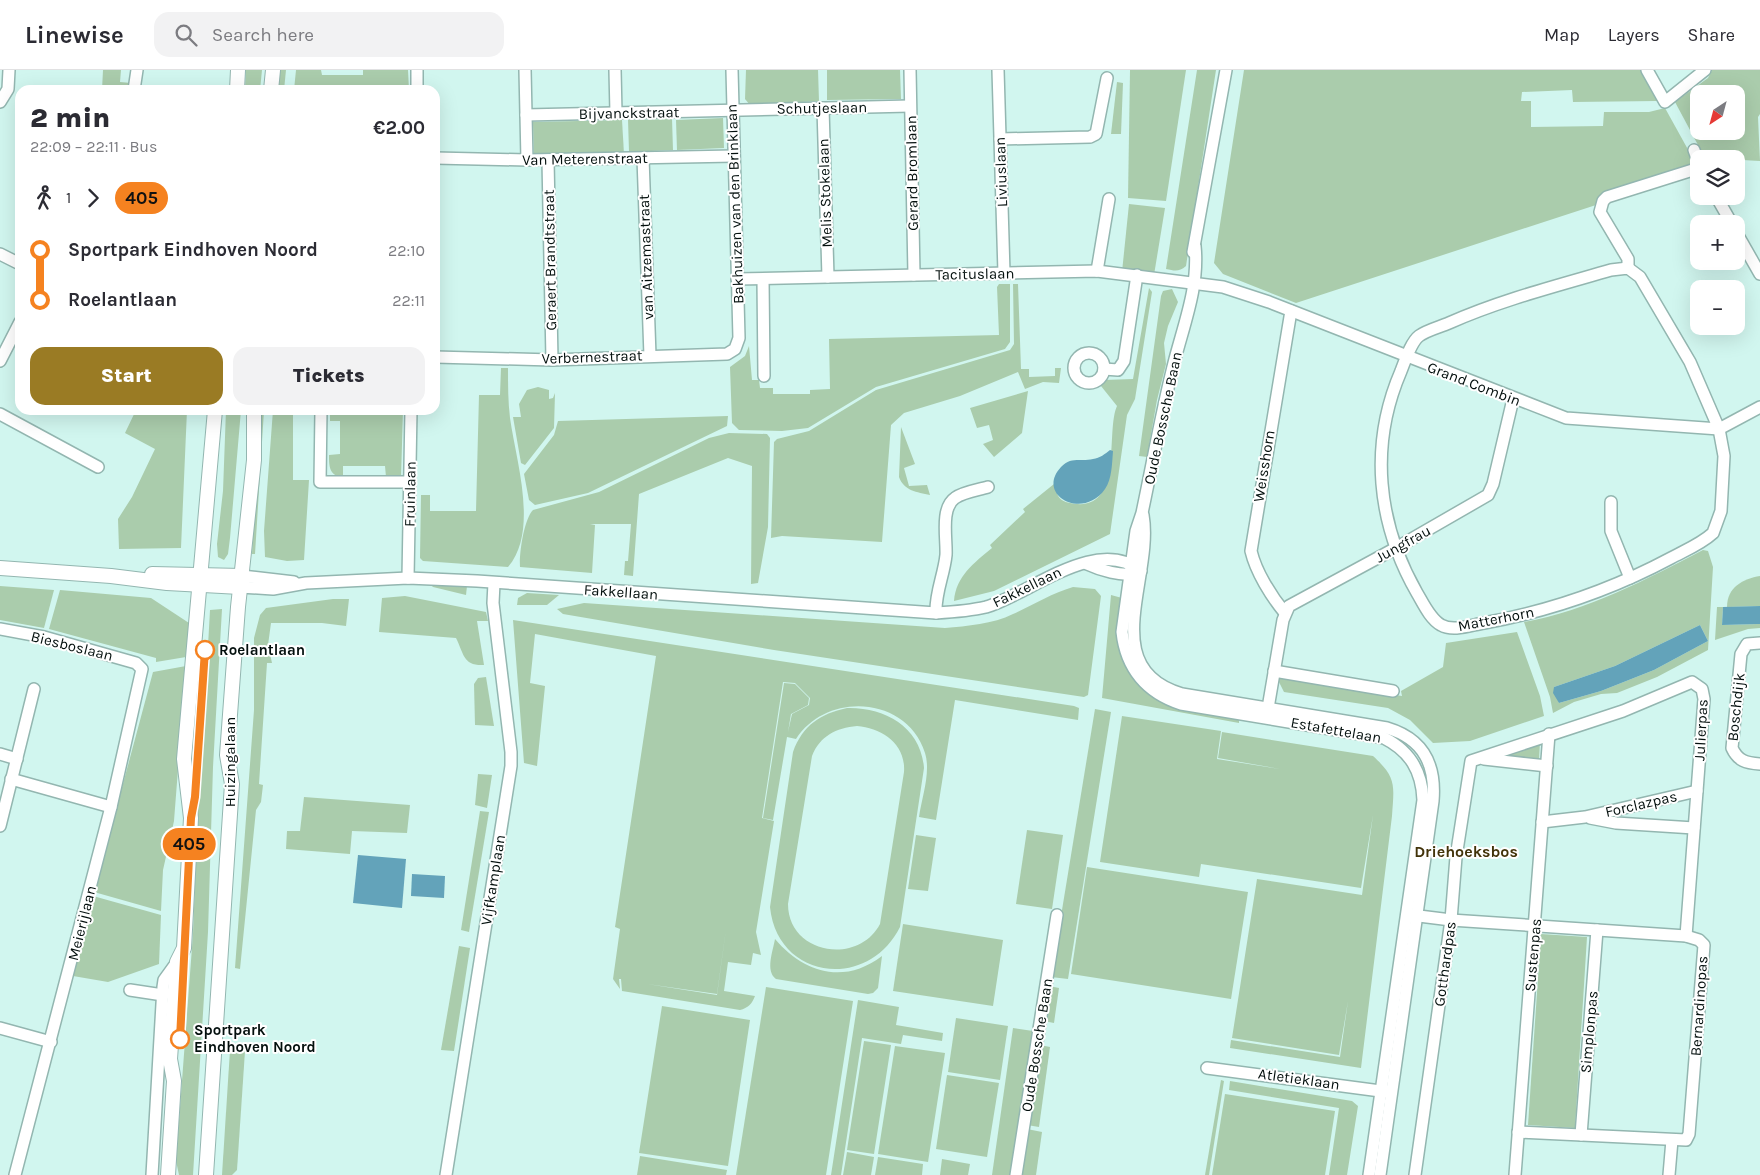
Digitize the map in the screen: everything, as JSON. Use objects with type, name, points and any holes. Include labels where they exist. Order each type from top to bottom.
[{"type":"main road","points":[[237,85],[238,70]]},
{"type":"main road","points":[[272,85],[273,70]]},
{"type":"main road","points":[[168,1175],[174,1081],[170,1059],[177,962],[184,948],[191,818],[184,759],[215,415]]},
{"type":"main road","name":"Huizingalaan","points":[[206,1175],[232,784],[227,755],[241,582],[254,460],[254,415]]},
{"type":"main road","points":[[0,568],[111,576],[167,583],[201,579],[241,582]]},
{"type":"street","points":[[0,102],[8,89],[9,70]]},
{"type":"street","points":[[135,85],[137,70]]},
{"type":"street","points":[[417,70],[417,85]]},
{"type":"street","points":[[525,70],[527,160]]},
{"type":"street","points":[[614,70],[616,113]]},
{"type":"street","name":"Bakhuizen van den Brinklaan","points":[[732,70],[739,338]]},
{"type":"street","name":"Gerard Bromlaan","points":[[910,70],[914,276]]},
{"type":"street","name":"Liviuslaan","points":[[998,70],[1004,273]]},
{"type":"street","name":"Oude Bossche Baan","points":[[1134,569],[1136,531],[1142,513],[1184,323],[1195,246],[1226,70]]},
{"type":"street","points":[[1647,70],[1665,102],[1706,70]]},
{"type":"street","points":[[1000,139],[1090,137],[1096,134],[1106,78]]},
{"type":"street","points":[[8,89],[15,90]]},
{"type":"street","name":"Schutjeslaan","points":[[733,110],[910,106]]},
{"type":"street","name":"Melis Stokelaan","points":[[822,108],[828,277]]},
{"type":"street","name":"Bijvanckstraat","points":[[526,115],[733,110]]},
{"type":"street","name":"Van Meterenstraat","points":[[440,158],[548,160],[734,156]]},
{"type":"street","name":"van Aitzemastraat","points":[[643,158],[650,356]]},
{"type":"street","name":"Geraert Brandtstraat","points":[[548,160],[552,360]]},
{"type":"street","name":"Matterhorn","points":[[1628,268],[1628,259],[1600,212],[1603,201],[1607,197],[1690,169]]},
{"type":"street","points":[[1098,271],[1110,199]]},
{"type":"street","points":[[1745,248],[1760,274]]},
{"type":"street","points":[[0,254],[15,262]]},
{"type":"street","name":"Matterhorn","points":[[1628,268],[1640,277],[1690,362],[1720,430],[1724,456],[1721,511],[1713,533],[1705,540],[1630,578],[1574,600],[1536,612],[1453,628],[1440,625],[1429,614],[1396,548],[1383,501],[1380,468],[1382,431],[1392,392],[1406,357],[1418,336],[1487,306],[1611,270],[1628,268]]},
{"type":"street","name":"Tacituslaan","points":[[737,279],[1098,271],[1190,282]]},
{"type":"street","points":[[1104,369],[1118,370],[1124,361],[1137,275]]},
{"type":"street","points":[[763,279],[764,376]]},
{"type":"street","name":"Grand Combin","points":[[1190,282],[1222,287],[1566,418],[1720,430]]},
{"type":"street","name":"Weisshorn","points":[[1285,612],[1278,604],[1253,560],[1251,551],[1291,312]]},
{"type":"street","points":[[0,361],[15,332]]},
{"type":"street","name":"Verbernestraat","points":[[440,357],[552,360],[728,354],[736,349],[739,338]]},
{"type":"street","name":"Jungfrau","points":[[1285,612],[1289,606],[1396,548],[1488,494],[1493,484],[1513,399]]},
{"type":"street","points":[[1720,430],[1760,407]]},
{"type":"street","points":[[0,414],[98,468]]},
{"type":"street","points":[[321,415],[320,482],[410,482]]},
{"type":"street","name":"Fruinlaan","points":[[408,578],[411,415]]},
{"type":"street","points":[[936,613],[936,603],[946,557],[946,514],[949,506],[954,498],[988,486]]},
{"type":"street","points":[[1611,502],[1611,531],[1630,578]]},
{"type":"street","name":"Fakkellaan","points":[[241,582],[273,589],[306,583],[408,578],[936,613],[956,612],[987,606],[1071,566],[1087,564],[1098,569],[1134,569]]},
{"type":"street","name":"Estafettelaan","points":[[1134,569],[1132,634],[1136,658],[1152,681],[1168,690],[1182,694],[1267,713],[1398,731],[1420,748],[1428,758],[1434,787],[1412,915],[1387,1092],[1380,1175]]},
{"type":"street","name":"Vijfkamplaan","points":[[446,1175],[511,766],[511,752],[493,603],[494,583]]},
{"type":"street","points":[[1267,713],[1285,612]]},
{"type":"street","name":"Biesboslaan","points":[[0,629],[44,637],[136,663],[142,669]]},
{"type":"street","name":"Boschdijk","points":[[1760,643],[1747,644],[1741,654],[1732,748],[1736,757],[1745,763],[1760,764]]},
{"type":"street","name":"Meierijlaan","points":[[15,1175],[50,1042],[72,979],[142,669]]},
{"type":"street","points":[[1274,672],[1394,691]]},
{"type":"street","name":"Julierpas","points":[[1549,734],[1623,711],[1692,682],[1702,688],[1704,699],[1686,936]]},
{"type":"street","points":[[0,826],[34,689]]},
{"type":"street","points":[[1479,758],[1549,734]]},
{"type":"street","name":"Sustenpas","points":[[1515,1175],[1549,734]]},
{"type":"street","points":[[0,754],[17,759]]},
{"type":"street","points":[[1479,758],[1546,766]]},
{"type":"street","name":"Gotthardpas","points":[[1415,1175],[1451,920],[1456,857],[1471,762],[1479,758]]},
{"type":"street","points":[[11,779],[111,807]]},
{"type":"street","name":"Forclazpas","points":[[1542,822],[1586,817],[1697,791]]},
{"type":"street","name":"Forclazpas","points":[[1586,817],[1616,823],[1694,828]]},
{"type":"street","name":"Oude Bossche Baan","points":[[1016,1175],[1057,915]]},
{"type":"street","name":"Bernardinopas","points":[[1412,915],[1451,920],[1686,936],[1699,940],[1704,946],[1689,1134],[1686,1140],[1672,1140]]},
{"type":"street","name":"Simplonpas","points":[[1581,1135],[1597,930]]},
{"type":"street","points":[[152,1175],[164,980],[177,962]]},
{"type":"street","points":[[130,990],[163,996]]},
{"type":"street","points":[[0,1028],[50,1042]]},
{"type":"street","name":"Atletieklaan","points":[[1207,1068],[1387,1092]]},
{"type":"street","name":"Estafettelaan","points":[[1369,1175],[1387,1092]]},
{"type":"street","points":[[1518,1132],[1672,1140],[1669,1175]]},
{"type":"green space","points":[[103,70],[121,70],[120,82],[131,83],[130,85],[102,85]]},
{"type":"green space","points":[[246,70],[262,70],[260,85],[245,85]]},
{"type":"green space","points":[[276,70],[286,70],[284,85],[274,85]]},
{"type":"green space","points":[[296,70],[321,70],[322,75],[363,75],[363,70],[408,70],[409,85],[294,85]]},
{"type":"green space","points":[[746,70],[818,70],[819,101],[750,105],[745,99]]},
{"type":"green space","points":[[827,70],[900,70],[901,99],[827,100]]},
{"type":"green space","points":[[1130,70],[1186,70],[1166,201],[1128,198]]},
{"type":"green space","points":[[1197,70],[1216,70],[1186,266],[1179,270],[1172,270],[1166,269]]},
{"type":"green space","points":[[1244,70],[1645,70],[1660,97],[1657,101],[1573,102],[1572,90],[1522,92],[1521,101],[1531,101],[1531,127],[1603,126],[1604,112],[1649,112],[1665,108],[1690,153],[1690,166],[1596,205],[1296,303],[1223,274],[1214,263]]},
{"type":"green space","points":[[1712,70],[1760,70],[1760,114],[1758,117],[1760,161],[1745,160],[1745,150],[1701,150],[1695,140],[1745,140],[1745,85],[1698,85],[1708,78]]},
{"type":"green space","points":[[1117,82],[1123,83],[1121,134],[1111,134]]},
{"type":"green space","points":[[1690,91],[1690,130],[1675,102]]},
{"type":"green space","points":[[723,118],[724,148],[677,150],[676,120]]},
{"type":"green space","points":[[672,119],[673,150],[629,152],[628,120]]},
{"type":"green space","points":[[622,120],[624,154],[534,156],[533,122]]},
{"type":"green space","points":[[1129,204],[1165,208],[1154,275],[1122,272]]},
{"type":"green space","points":[[999,284],[1010,284],[1010,342],[1005,349],[876,387],[808,428],[782,431],[739,430],[732,423],[730,367],[745,356],[749,346],[752,380],[759,380],[760,388],[773,388],[773,394],[810,394],[810,390],[830,389],[829,339],[999,335],[997,287]]},
{"type":"green space","points":[[1013,284],[1018,284],[1021,369],[1029,369],[1029,377],[1055,376],[1055,368],[1061,368],[1059,383],[1043,382],[1025,389],[1018,372],[960,396],[904,413],[891,425],[882,542],[782,536],[771,538],[774,442],[777,439],[809,431],[876,390],[1010,350],[1014,344]]},
{"type":"green space","points":[[1149,288],[1152,292],[1135,399],[1127,415],[1110,534],[994,591],[954,601],[958,584],[967,571],[992,548],[990,545],[1025,512],[1023,509],[1054,484],[1059,496],[1066,502],[1087,503],[1099,497],[1106,484],[1110,469],[1114,418],[1117,406],[1101,386],[1104,380],[1133,379]]},
{"type":"green space","points":[[1172,289],[1178,302],[1168,326],[1164,343],[1166,364],[1157,400],[1147,457],[1139,456],[1161,296],[1163,291]]},
{"type":"green space","points":[[501,368],[508,368],[510,418],[523,495],[522,535],[517,552],[508,567],[423,561],[420,558],[421,495],[430,495],[430,511],[476,511],[479,395],[500,395]]},
{"type":"green space","points":[[538,387],[549,390],[549,399],[553,398],[555,393],[554,428],[525,465],[521,463],[513,417],[521,417],[519,404],[527,390]]},
{"type":"green space","points":[[1028,391],[1022,433],[994,457],[983,444],[993,440],[989,425],[977,428],[970,408]]},
{"type":"green space","points":[[134,415],[187,415],[181,548],[119,549],[118,519],[132,497],[155,449],[125,433]]},
{"type":"green space","points":[[226,415],[241,415],[230,538],[228,554],[224,560],[218,557],[217,544],[223,491]]},
{"type":"green space","points":[[258,415],[264,415],[255,554],[252,554]]},
{"type":"green space","points":[[273,415],[293,415],[293,480],[309,480],[304,560],[287,561],[265,557],[264,531]]},
{"type":"green space","points":[[330,415],[403,415],[401,478],[386,477],[385,466],[343,466],[343,477],[335,475],[330,467],[329,455],[340,454],[340,421],[330,421]]},
{"type":"green space","points":[[728,416],[727,426],[588,493],[535,505],[529,500],[524,474],[554,435],[558,421]]},
{"type":"green space","points":[[901,427],[915,464],[904,468],[909,486],[927,485],[930,495],[916,492],[901,482],[899,477]]},
{"type":"green space","points":[[729,433],[767,434],[770,438],[768,527],[758,583],[751,584],[752,466],[728,458],[639,494],[633,576],[624,575],[625,561],[628,561],[631,524],[590,524],[595,525],[592,573],[520,567],[521,546],[527,521],[533,510],[599,492],[709,438]]},
{"type":"green space","points":[[1703,550],[1708,551],[1713,567],[1708,650],[1657,677],[1617,693],[1601,694],[1574,702],[1553,713],[1550,697],[1524,622],[1547,617],[1594,602],[1638,583]],"holes":[[[1700,625],[1708,641],[1654,670],[1601,691],[1559,703],[1554,687],[1615,666]]]},
{"type":"green space","points":[[1760,576],[1760,606],[1727,607],[1730,594],[1737,585],[1748,579]]},
{"type":"green space","points":[[431,585],[467,586],[466,595],[433,587]]},
{"type":"green space","points":[[0,586],[54,590],[44,628],[0,620]]},
{"type":"green space","points":[[1073,587],[1095,589],[1101,596],[1088,695],[1084,697],[774,650],[563,614],[557,609],[584,603],[945,628],[997,620]]},
{"type":"green space","points":[[60,590],[151,598],[189,623],[186,657],[156,662],[156,658],[49,629]]},
{"type":"green space","points":[[527,593],[559,595],[547,605],[517,605],[518,598]]},
{"type":"green space","points":[[1111,595],[1122,598],[1120,645],[1124,663],[1135,679],[1239,717],[1239,723],[1102,698]]},
{"type":"green space","points":[[405,596],[486,612],[488,621],[477,621],[484,665],[477,665],[468,661],[456,638],[379,632],[382,598]]},
{"type":"green space","points":[[333,599],[349,599],[346,626],[322,623],[271,623],[268,645],[272,663],[267,663],[259,784],[263,785],[261,802],[256,810],[240,969],[235,968],[254,710],[254,638],[260,615],[266,608]]},
{"type":"green space","points":[[1717,607],[1723,607],[1722,625],[1760,624],[1760,628],[1748,629],[1715,640]]},
{"type":"green space","points":[[222,609],[213,767],[208,932],[193,1175],[179,1175],[176,1161],[193,934],[200,753],[202,754],[210,610]]},
{"type":"green space","points":[[513,620],[1079,708],[1078,720],[955,700],[936,820],[919,817],[927,776],[927,760],[916,734],[902,720],[884,711],[865,707],[846,707],[827,713],[810,723],[796,739],[787,737],[773,820],[763,818],[784,683],[795,684],[809,698],[808,705],[791,714],[788,732],[792,714],[809,705],[810,698],[795,683],[783,682],[762,818],[774,821],[756,932],[761,955],[753,953],[751,965],[728,962],[724,991],[755,996],[749,1005],[740,1010],[622,991],[621,979],[619,979],[620,989],[613,979],[620,929],[615,927],[656,656],[535,634],[530,683],[545,686],[537,766],[524,763]],"holes":[[[727,922],[717,995],[647,984],[717,994]]]},
{"type":"green space","points":[[1517,632],[1540,696],[1544,716],[1470,741],[1433,743],[1410,720],[1388,708],[1284,692],[1279,682],[1279,677],[1402,696],[1401,691],[1443,667],[1446,643]]},
{"type":"green space","points":[[186,666],[174,821],[163,870],[161,911],[94,892],[153,672]]},
{"type":"green space","points":[[486,677],[494,726],[475,725],[474,684],[478,678]]},
{"type":"green space","points":[[847,708],[875,711],[899,722],[916,741],[924,768],[900,927],[885,948],[867,961],[846,968],[825,968],[806,962],[789,950],[776,931],[770,907],[793,752],[807,728],[821,717]],"holes":[[[849,727],[866,727],[891,739],[901,753],[904,762],[880,924],[870,937],[856,946],[841,949],[826,948],[811,943],[799,934],[791,921],[788,904],[812,756],[819,743],[830,734]]]},
{"type":"green space","points":[[1095,709],[1111,712],[1068,979],[1051,977]]},
{"type":"green space","points":[[1122,716],[1221,731],[1217,759],[1280,769],[1218,758],[1222,732],[1373,756],[1386,770],[1390,776],[1393,789],[1392,816],[1361,1068],[1230,1048],[1231,1040],[1340,1057],[1348,1001],[1339,1055],[1232,1038],[1257,879],[1362,895],[1373,815],[1361,888],[1201,864],[1199,877],[1100,862]]},
{"type":"green space","points":[[1540,742],[1539,760],[1494,757]]},
{"type":"green space","points":[[478,774],[492,775],[487,808],[475,805]]},
{"type":"green space","points":[[304,797],[410,805],[407,833],[352,831],[350,854],[286,849],[287,831],[300,831]]},
{"type":"green space","points":[[480,811],[489,812],[469,932],[461,930]]},
{"type":"green space","points":[[1027,830],[1063,835],[1052,909],[1016,904]]},
{"type":"green space","points":[[916,835],[936,838],[928,891],[908,889]]},
{"type":"green space","points":[[1087,867],[1248,892],[1231,999],[1071,974]]},
{"type":"green space","points":[[93,896],[161,915],[159,964],[108,982],[73,976]]},
{"type":"green space","points":[[903,924],[1003,940],[993,1006],[893,991]]},
{"type":"green space","points":[[1541,934],[1587,937],[1575,1128],[1528,1125]]},
{"type":"green space","points":[[775,939],[786,951],[799,960],[825,971],[853,970],[868,965],[882,956],[878,988],[873,993],[868,994],[776,979],[770,966]]},
{"type":"green space","points":[[459,946],[470,948],[454,1051],[441,1050]]},
{"type":"green space","points":[[1049,986],[1059,988],[1054,1023],[1044,1021]]},
{"type":"green space","points":[[766,987],[853,1001],[826,1175],[736,1175]]},
{"type":"green space","points":[[858,1000],[899,1007],[896,1025],[943,1033],[942,1041],[903,1035],[901,1044],[862,1038],[841,1175],[831,1175]]},
{"type":"green space","points":[[662,1006],[750,1020],[728,1166],[639,1153]]},
{"type":"green space","points":[[956,1018],[1008,1026],[1000,1080],[948,1072]]},
{"type":"green space","points":[[1013,1028],[1033,1031],[1035,1035],[1013,1175],[992,1175]]},
{"type":"green space","points":[[864,1041],[891,1045],[874,1154],[847,1150]]},
{"type":"green space","points":[[1040,1045],[1050,1047],[1039,1127],[1027,1125]]},
{"type":"green space","points":[[895,1046],[945,1053],[928,1162],[878,1154]]},
{"type":"green space","points":[[230,1050],[245,1051],[237,1170],[232,1175],[222,1175]]},
{"type":"green space","points":[[947,1075],[999,1083],[987,1157],[936,1149]]},
{"type":"green space","points":[[1221,1080],[1224,1081],[1209,1175],[1205,1175]]},
{"type":"green space","points":[[1230,1081],[1352,1101],[1358,1106],[1347,1175],[1329,1175],[1339,1108],[1229,1090]]},
{"type":"green space","points":[[1225,1094],[1335,1111],[1325,1175],[1212,1175]]},
{"type":"green space","points":[[1027,1129],[1042,1132],[1036,1175],[1020,1175]]},
{"type":"green space","points":[[847,1152],[874,1157],[871,1175],[843,1175]]},
{"type":"green space","points":[[640,1156],[727,1170],[726,1175],[637,1175]]},
{"type":"green space","points":[[878,1157],[923,1164],[922,1175],[875,1175]]},
{"type":"green space","points":[[942,1159],[970,1164],[968,1175],[940,1175]]},
{"type":"water","points":[[1110,450],[1113,451],[1109,481],[1105,489],[1096,498],[1085,503],[1075,503],[1065,501],[1058,495],[1054,487],[1055,477],[1061,467],[1072,460],[1089,460],[1102,456]]},
{"type":"water","points":[[1760,606],[1760,624],[1722,625],[1723,607]]},
{"type":"water","points":[[1700,625],[1708,641],[1654,670],[1601,691],[1559,703],[1553,693],[1554,687],[1615,666]]},
{"type":"water","points":[[358,855],[406,859],[402,908],[353,903]]},
{"type":"water","points":[[412,874],[445,876],[444,898],[411,896]]},
{"type":"bus line","name":"405","points":[[180,1039],[191,818],[195,797],[205,650]]},
{"type":"place","name":"Roelantlaan","points":[[205,650]]},
{"type":"place","name":"Sportpark Eindhoven Noord","points":[[180,1039]]},
{"type":"district","name":"Driehoeksbos","points":[[1466,851]]}]
